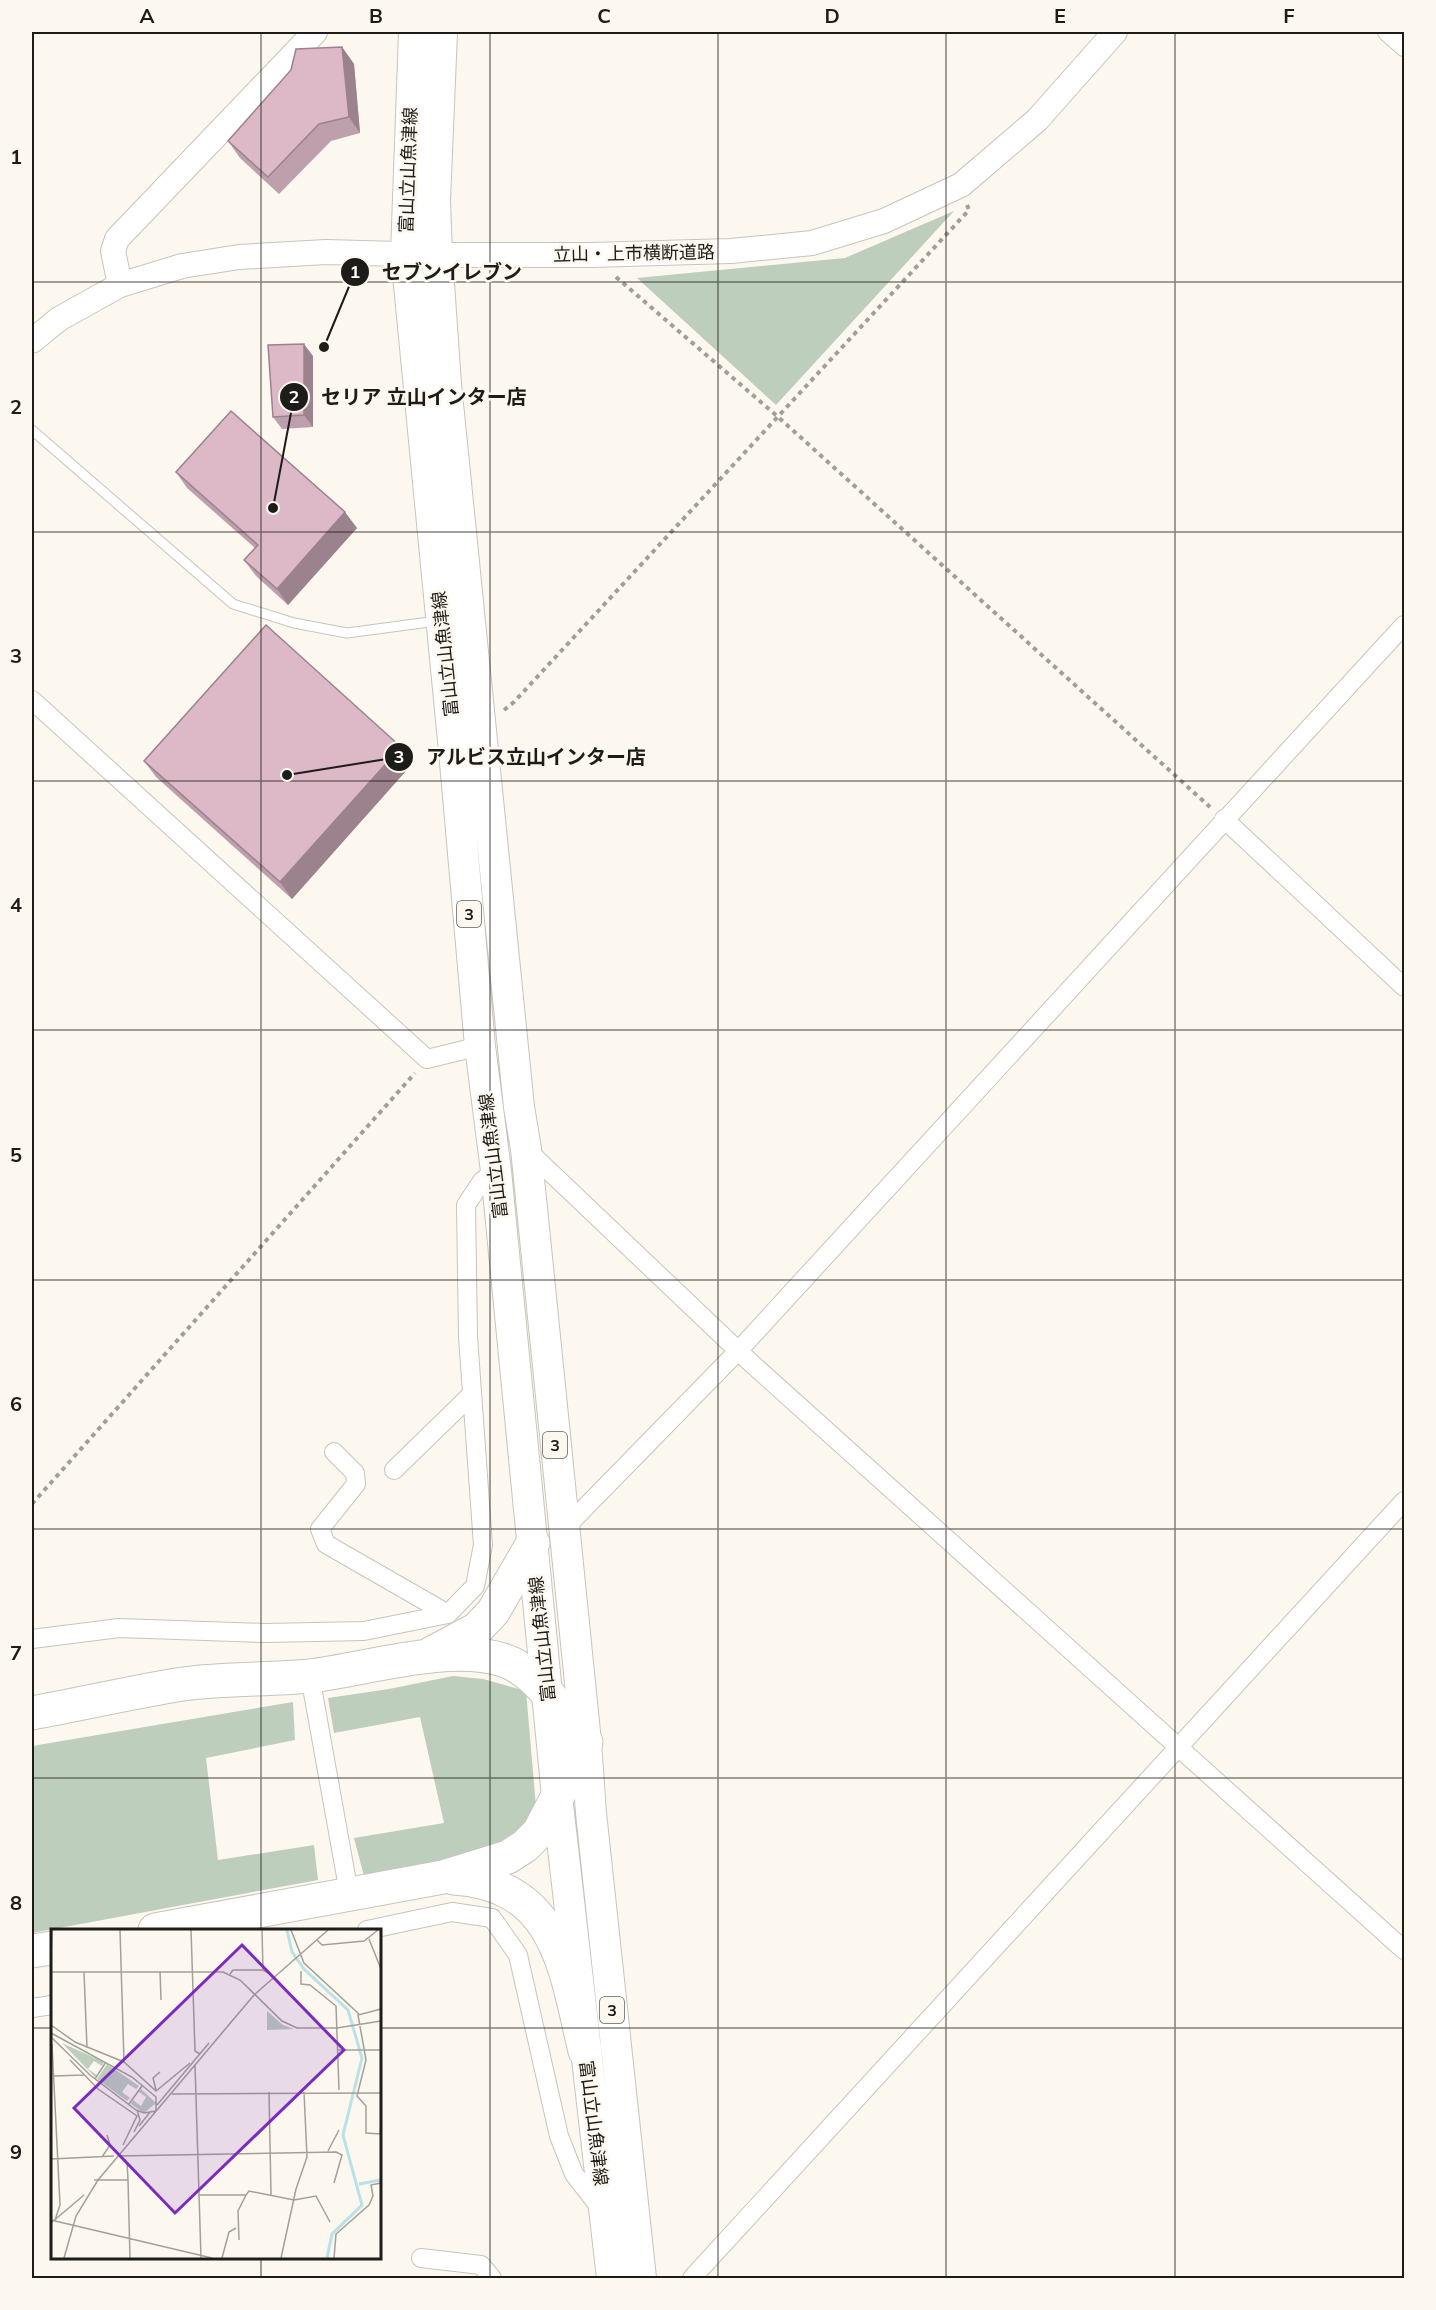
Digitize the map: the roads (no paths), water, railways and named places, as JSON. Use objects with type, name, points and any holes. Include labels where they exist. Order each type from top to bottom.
[{"type":"highway","points":[[419,1658],[456,1642],[477,1629],[493,1612],[533,1543]]},
{"type":"highway","points":[[32,1713],[184,1684],[310,1676],[419,1658],[465,1654],[505,1661],[534,1679],[586,1742],[538,1832],[525,1846],[508,1857],[443,1877],[160,1929]]},
{"type":"highway","points":[[443,1877],[477,1879],[501,1887],[537,1913],[555,1942],[569,1985],[585,2051]]},
{"type":"highway","points":[[32,1952],[51,1948]]},
{"type":"main road","name":"富山立山魚津線","points":[[414,32],[406,254],[480,1046],[496,1171],[585,2051],[612,2278]]},
{"type":"main road","name":"富山立山魚津線","points":[[442,32],[435,200],[446,384],[586,1742],[591,1813],[641,2278]]},
{"type":"street","points":[[120,285],[113,250],[117,239],[315,32]]},
{"type":"street","name":"立山・上市横断道路","points":[[32,341],[59,319],[120,285],[182,267],[239,257],[326,252],[590,255],[731,251],[812,243],[884,221],[961,185],[1037,120],[1115,32]]},
{"type":"street","points":[[564,1529],[739,1350],[1404,625]]},
{"type":"street","points":[[32,700],[427,1059],[480,1046]]},
{"type":"street","points":[[1224,819],[1404,987]]},
{"type":"street","points":[[525,1149],[739,1350],[1404,1950]]},
{"type":"street","points":[[32,1639],[119,1628],[266,1633],[364,1631],[448,1614],[475,1586],[483,1545],[468,1337],[466,1205],[482,1181],[496,1171]]},
{"type":"street","points":[[394,1470],[472,1394]]},
{"type":"street","points":[[334,1452],[355,1473],[356,1484],[320,1529],[326,1544],[448,1614]]},
{"type":"street","points":[[692,2278],[1404,1501]]},
{"type":"street","points":[[310,1676],[349,1893]]},
{"type":"street","points":[[372,1929],[452,1912],[492,1918],[518,1955],[559,2136],[573,2174],[606,2215]]},
{"type":"street","points":[[32,2008],[51,2005]]},
{"type":"street","points":[[421,2258],[481,2265],[492,2278]]},
{"type":"lane","points":[[32,430],[233,604],[294,623],[347,633],[442,621]]},
{"type":"place","name":"セブンイレブン","points":[[324,347]]},
{"type":"place","name":"セリア 立山インター店","points":[[273,508]]},
{"type":"place","name":"アルビス立山インター店","points":[[287,775]]}]
